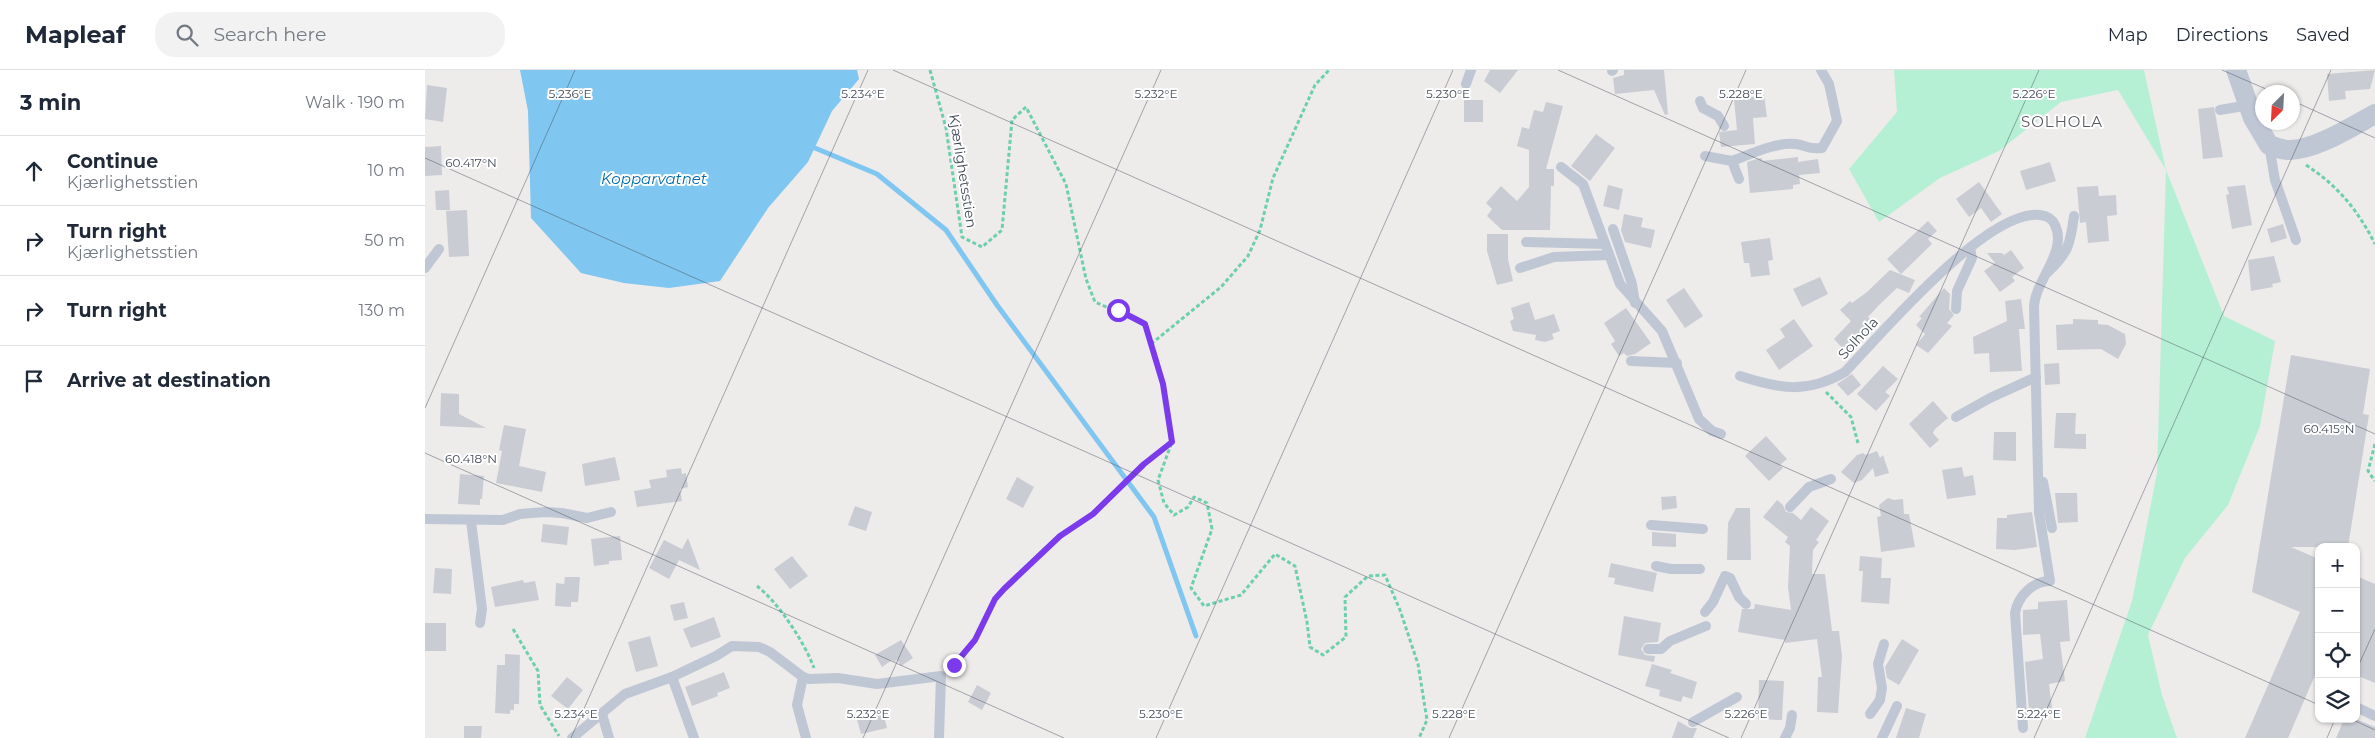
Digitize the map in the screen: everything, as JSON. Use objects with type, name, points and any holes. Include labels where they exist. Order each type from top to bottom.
[{"type":"street","points":[[2236,70],[2253,118],[2269,145],[2288,150],[2299,149],[2345,132],[2375,114]]},
{"type":"lane","points":[[1466,84],[1471,70]]},
{"type":"lane","points":[[1705,156],[1732,162],[1767,148],[1796,144],[1811,149],[1822,148],[1837,121],[1829,84],[1821,70]]},
{"type":"lane","points":[[1700,101],[1703,108],[1718,116],[1724,126]]},
{"type":"lane","points":[[2220,110],[2249,105]]},
{"type":"lane","points":[[2269,145],[2275,180],[2296,240]]},
{"type":"lane","points":[[1732,162],[1739,179]]},
{"type":"lane","points":[[1561,167],[1583,184],[1620,284],[1635,304],[1661,331],[1677,363],[1699,420],[1721,434]]},
{"type":"lane","name":"Solhola","points":[[1740,376],[1781,388],[1819,385],[1845,372],[1929,284],[1970,248],[2011,220],[2036,214],[2045,216],[2055,224],[2058,234],[2056,248],[2034,299],[2039,514],[2050,581],[2033,584],[2016,604],[2015,613],[2023,728]]},
{"type":"lane","points":[[2041,280],[2059,263],[2070,245],[2074,216]]},
{"type":"lane","points":[[1613,229],[1632,284],[1635,304]]},
{"type":"lane","points":[[1526,242],[1605,244]]},
{"type":"lane","points":[[1955,309],[1957,291],[1972,258],[1970,248]]},
{"type":"lane","points":[[425,268],[439,249]]},
{"type":"lane","points":[[1520,268],[1555,256],[1609,255]]},
{"type":"lane","points":[[1631,361],[1677,363]]},
{"type":"lane","points":[[1956,417],[1990,398],[2036,377]]},
{"type":"lane","name":"Solhola","points":[[2038,467],[2043,481],[2052,528]]},
{"type":"lane","points":[[1790,507],[1809,487],[1831,479]]},
{"type":"lane","points":[[425,519],[503,520],[520,514],[545,512],[587,518],[611,512]]},
{"type":"lane","points":[[471,521],[482,609],[480,623]]},
{"type":"lane","points":[[1651,525],[1703,529]]},
{"type":"lane","points":[[1656,566],[1700,569]]},
{"type":"lane","points":[[1705,612],[1713,602],[1725,576],[1730,578],[1739,597],[1746,604]]},
{"type":"lane","points":[[1647,650],[1661,649],[1670,641],[1706,626]]},
{"type":"lane","points":[[1870,714],[1880,700],[1882,688],[1878,664],[1884,644]]},
{"type":"lane","points":[[572,738],[625,694],[672,677],[716,656],[732,646],[748,645],[770,652],[803,677],[838,678],[877,684],[941,676],[939,738]]},
{"type":"lane","points":[[672,677],[694,738]]},
{"type":"lane","points":[[803,677],[797,705],[806,738]]},
{"type":"lane","points":[[1693,722],[1734,698]]},
{"type":"lane","points":[[1882,738],[1897,706]]},
{"type":"lane","points":[[2360,709],[2375,716]]},
{"type":"lane","points":[[602,714],[609,738]]},
{"type":"lane","points":[[1785,738],[1790,728],[1792,715]]},
{"type":"path","name":"Kjærlighetsstien","points":[[930,70],[946,128],[962,237],[982,247],[1002,230],[1012,120],[1026,107],[1066,184],[1085,279],[1095,302],[1145,324],[1163,384],[1172,442],[1158,480],[1164,504],[1174,515],[1188,507],[1194,497],[1207,503],[1212,529],[1191,588],[1204,606],[1241,596],[1275,554],[1295,566],[1307,622],[1309,647],[1323,656],[1346,637],[1345,597],[1368,576],[1385,575],[1400,610],[1418,664],[1427,720],[1419,738]]},
{"type":"path","points":[[1151,344],[1221,287],[1248,256],[1260,230],[1273,178],[1315,85],[1329,70]]},
{"type":"path","points":[[2299,161],[2324,176],[2339,190],[2357,214],[2375,244]]},
{"type":"path","points":[[1819,385],[1851,417],[1858,443]]},
{"type":"path","points":[[941,676],[963,657],[975,640],[995,599],[1004,589],[1060,536],[1093,514],[1144,464],[1172,442]]},
{"type":"path","points":[[2375,444],[2368,472],[2375,481]]},
{"type":"path","points":[[757,586],[789,624],[818,672]]},
{"type":"path","points":[[513,629],[538,671],[540,705],[561,738]]},
{"type":"green space","points":[[1894,70],[2144,70],[2166,170],[2118,90],[2061,102],[1999,151],[1940,178],[1879,222],[1849,169],[1897,112]]},
{"type":"green space","points":[[2166,170],[2224,316],[2275,341],[2260,426],[2228,505],[2185,558],[2148,635],[2162,695],[2177,738],[2085,738],[2132,601],[2157,473]]},
{"type":"water","name":"Kopparvatnet","points":[[520,70],[857,70],[859,79],[832,111],[808,162],[768,208],[720,281],[669,288],[624,283],[581,273],[531,218],[528,111]]},
{"type":"building","points":[[1490,70],[1518,70],[1500,93],[1484,81]]},
{"type":"building","points":[[1624,70],[1664,70],[1668,114],[1665,115],[1654,90],[1615,94],[1613,78],[1624,75]]},
{"type":"building","points":[[2375,70],[2370,89],[2345,91],[2346,99],[2329,101],[2327,74]]},
{"type":"building","points":[[427,85],[447,88],[443,122],[425,119]]},
{"type":"building","points":[[1764,95],[1767,117],[1753,118],[1755,144],[1721,147],[1719,132],[1737,130],[1734,100]]},
{"type":"building","points":[[1464,100],[1483,100],[1483,122],[1464,122]]},
{"type":"building","points":[[1546,102],[1563,106],[1546,169],[1554,169],[1554,186],[1551,186],[1550,230],[1502,230],[1487,216],[1492,209],[1486,203],[1501,186],[1517,201],[1529,187],[1529,150],[1517,146],[1522,127],[1529,129],[1534,110],[1543,112]]},
{"type":"building","points":[[2214,107],[2223,157],[2203,159],[2198,109]]},
{"type":"building","points":[[1596,134],[1615,148],[1590,181],[1571,166]]},
{"type":"building","points":[[441,146],[442,175],[425,176],[425,147]]},
{"type":"building","points":[[1798,157],[1798,162],[1818,159],[1820,173],[1799,175],[1800,184],[1793,185],[1793,189],[1750,193],[1747,162],[1762,158],[1762,161]]},
{"type":"building","points":[[2050,162],[2056,181],[2026,190],[2020,171]]},
{"type":"building","points":[[1979,182],[2002,214],[1991,222],[1981,208],[1969,217],[1956,199]]},
{"type":"building","points":[[1608,185],[1623,189],[1619,210],[1603,206]]},
{"type":"building","points":[[2245,185],[2252,225],[2232,229],[2226,195],[2229,194],[2227,187]]},
{"type":"building","points":[[2098,186],[2099,196],[2116,195],[2117,215],[2107,216],[2109,241],[2088,243],[2086,222],[2080,223],[2077,187]]},
{"type":"building","points":[[449,190],[450,210],[436,210],[435,191]]},
{"type":"building","points":[[467,210],[469,256],[449,257],[446,211]]},
{"type":"building","points":[[1624,214],[1643,218],[1641,227],[1655,230],[1651,248],[1625,242],[1621,230]]},
{"type":"building","points":[[1928,221],[1937,231],[1928,239],[1932,244],[1901,274],[1887,259]]},
{"type":"building","points":[[2283,224],[2287,238],[2271,243],[2267,229]]},
{"type":"building","points":[[1487,234],[1508,234],[1508,259],[1513,281],[1497,285],[1487,251]]},
{"type":"building","points":[[1770,238],[1773,260],[1768,261],[1770,275],[1751,277],[1749,263],[1744,263],[1741,242]]},
{"type":"building","points":[[2011,250],[2024,268],[2012,277],[2015,281],[2000,292],[1984,271],[1995,263],[1987,253],[2002,253],[2004,255]]},
{"type":"building","points":[[2274,256],[2281,282],[2272,284],[2273,287],[2251,291],[2248,260]]},
{"type":"building","points":[[1890,270],[1915,280],[1909,293],[1897,288],[1879,305],[1868,317],[1870,319],[1864,325],[1873,332],[1848,354],[1834,339],[1851,321],[1840,310],[1850,301],[1852,303],[1867,292]]},
{"type":"building","points":[[1820,277],[1828,294],[1802,307],[1793,289]]},
{"type":"building","points":[[1684,288],[1703,316],[1685,328],[1666,300]]},
{"type":"building","points":[[1944,288],[1950,294],[1949,309],[1954,315],[1947,323],[1952,326],[1928,353],[1916,345],[1925,334],[1916,325],[1922,318],[1919,317]]},
{"type":"building","points":[[2021,299],[2025,329],[2019,329],[2022,371],[1990,372],[1989,353],[1974,354],[1973,337],[2007,321],[2005,301]]},
{"type":"building","points":[[1529,302],[1535,320],[1554,314],[1560,331],[1552,334],[1554,339],[1545,342],[1535,340],[1536,335],[1513,331],[1510,321],[1514,319],[1511,308]]},
{"type":"building","points":[[1626,308],[1651,343],[1635,354],[1627,356],[1624,353],[1619,356],[1611,344],[1615,341],[1604,323]]},
{"type":"building","points":[[1794,319],[1813,346],[1779,370],[1766,350],[1785,337],[1780,329]]},
{"type":"building","points":[[2073,319],[2098,320],[2098,324],[2108,325],[2125,334],[2126,344],[2118,359],[2101,349],[2057,350],[2056,325],[2073,324]]},
{"type":"building","points":[[2291,355],[2370,369],[2363,414],[2369,415],[2349,543],[2315,543],[2315,547],[2291,547],[2315,557],[2315,675],[2288,738],[2245,738],[2300,612],[2252,592]]},
{"type":"building","points":[[2059,363],[2060,384],[2045,385],[2044,364]]},
{"type":"building","points":[[1883,366],[1898,379],[1885,392],[1890,396],[1876,411],[1857,394]]},
{"type":"building","points":[[1852,374],[1861,385],[1848,396],[1837,384]]},
{"type":"building","points":[[441,393],[459,394],[459,414],[486,428],[440,426]]},
{"type":"building","points":[[1933,401],[1948,418],[1935,429],[1933,433],[1939,440],[1930,448],[1909,424]]},
{"type":"building","points":[[2056,413],[2076,413],[2075,434],[2086,434],[2086,449],[2054,448]]},
{"type":"building","points":[[504,425],[526,429],[519,466],[546,472],[542,492],[496,483],[502,451],[499,450]]},
{"type":"building","points":[[1994,432],[2016,432],[2016,461],[1993,460]]},
{"type":"building","points":[[1766,436],[1787,459],[1780,465],[1783,468],[1769,481],[1745,456]]},
{"type":"building","points":[[1877,451],[1880,458],[1883,455],[1889,473],[1875,477],[1873,468],[1862,480],[1854,483],[1841,472],[1857,455],[1863,453],[1866,455]]},
{"type":"building","points":[[615,457],[620,480],[585,486],[582,464]]},
{"type":"building","points":[[1962,467],[1964,477],[1973,475],[1976,495],[1947,499],[1942,470]]},
{"type":"building","points":[[681,468],[682,474],[686,473],[688,487],[680,489],[682,501],[637,507],[634,491],[651,488],[649,480],[667,477],[666,470]]},
{"type":"building","points":[[460,474],[484,476],[480,505],[458,504]]},
{"type":"building","points":[[1017,477],[1034,487],[1023,508],[1006,499]]},
{"type":"building","points":[[2055,493],[2077,493],[2078,522],[2058,523]]},
{"type":"building","points":[[1676,496],[1677,508],[1662,510],[1661,497]]},
{"type":"building","points":[[1888,498],[1894,500],[1903,499],[1904,514],[1909,514],[1915,547],[1881,552],[1877,517],[1881,516],[1879,505]]},
{"type":"building","points":[[1777,500],[1783,505],[1786,512],[1793,513],[1801,520],[1811,507],[1829,521],[1816,540],[1819,542],[1813,550],[1812,574],[1825,574],[1832,631],[1839,631],[1842,656],[1838,713],[1817,712],[1818,677],[1822,677],[1817,639],[1785,643],[1785,640],[1738,632],[1742,609],[1754,609],[1755,604],[1791,610],[1788,587],[1790,546],[1785,542],[1788,537],[1763,517]]},
{"type":"building","points":[[855,506],[872,512],[866,531],[848,525]]},
{"type":"building","points":[[1736,508],[1750,508],[1751,560],[1727,560],[1728,523]]},
{"type":"building","points":[[2032,512],[2037,547],[2015,550],[1996,549],[1997,518],[2007,518],[2007,515]]},
{"type":"building","points":[[543,524],[569,527],[567,545],[541,542]]},
{"type":"building","points":[[1652,532],[1676,534],[1676,547],[1652,546]]},
{"type":"building","points":[[620,536],[622,560],[609,561],[609,564],[594,566],[591,539]]},
{"type":"building","points":[[688,538],[700,570],[679,560],[669,579],[649,568],[664,540],[682,549]]},
{"type":"building","points":[[792,556],[808,576],[790,589],[774,569]]},
{"type":"building","points":[[1860,556],[1882,558],[1881,578],[1891,578],[1889,604],[1861,602],[1863,571],[1859,571]]},
{"type":"building","points":[[1611,563],[1657,573],[1653,592],[1614,584],[1615,578],[1608,577]]},
{"type":"building","points":[[435,568],[452,569],[451,594],[433,593]]},
{"type":"building","points":[[565,577],[580,577],[578,602],[571,602],[571,607],[555,606],[556,583],[564,584]]},
{"type":"building","points":[[2360,578],[2375,584],[2375,683],[2360,677]]},
{"type":"building","points":[[523,580],[524,583],[535,581],[539,600],[495,607],[491,587]]},
{"type":"building","points":[[2067,600],[2070,641],[2060,642],[2065,681],[2049,684],[2052,708],[2029,711],[2025,662],[2043,659],[2040,634],[2023,635],[2023,610],[2038,609],[2038,602]]},
{"type":"building","points":[[684,602],[688,618],[674,621],[670,605]]},
{"type":"building","points":[[1624,616],[1661,623],[1658,642],[1645,643],[1641,649],[1645,655],[1655,656],[1654,662],[1618,655]]},
{"type":"building","points":[[714,617],[721,637],[691,648],[683,629]]},
{"type":"building","points":[[425,623],[446,623],[446,651],[425,651]]},
{"type":"building","points":[[650,636],[658,666],[636,672],[628,642]]},
{"type":"building","points":[[1902,639],[1919,650],[1899,685],[1887,678],[1885,667]]},
{"type":"building","points":[[901,640],[913,658],[901,666],[897,660],[894,662],[892,660],[882,667],[875,655]]},
{"type":"building","points":[[505,654],[520,655],[519,704],[514,704],[514,710],[510,710],[510,714],[495,713],[497,665],[505,665]]},
{"type":"building","points":[[1652,664],[1672,670],[1670,673],[1697,682],[1692,699],[1683,696],[1681,702],[1659,696],[1660,690],[1645,686]]},
{"type":"building","points":[[724,672],[730,688],[717,693],[718,696],[692,706],[685,687]]},
{"type":"building","points":[[567,677],[583,690],[568,709],[551,696]]},
{"type":"building","points":[[1759,680],[1784,681],[1782,720],[1758,719]]},
{"type":"building","points":[[977,685],[991,693],[982,710],[968,702]]},
{"type":"building","points":[[1906,708],[1926,714],[1919,738],[1896,738]]},
{"type":"building","points":[[882,709],[887,728],[861,734],[856,716]]},
{"type":"building","points":[[1678,721],[1690,728],[1697,728],[1693,738],[1672,738]]},
{"type":"building","points":[[2360,721],[2375,727],[2375,738],[2336,738],[2343,723],[2360,723]]},
{"type":"building","points":[[464,726],[482,726],[481,738],[464,738]]},
{"type":"waterway","points":[[815,148],[877,174],[946,230],[997,305],[1154,517],[1196,636]]},
{"type":"district","name":"SOLHOLA","points":[[2062,121]]},
{"type":"route","points":[[954,665],[963,657],[975,640],[995,599],[1004,589],[1060,536],[1093,514],[1144,464],[1172,442],[1163,384],[1145,324],[1118,310]]}]
